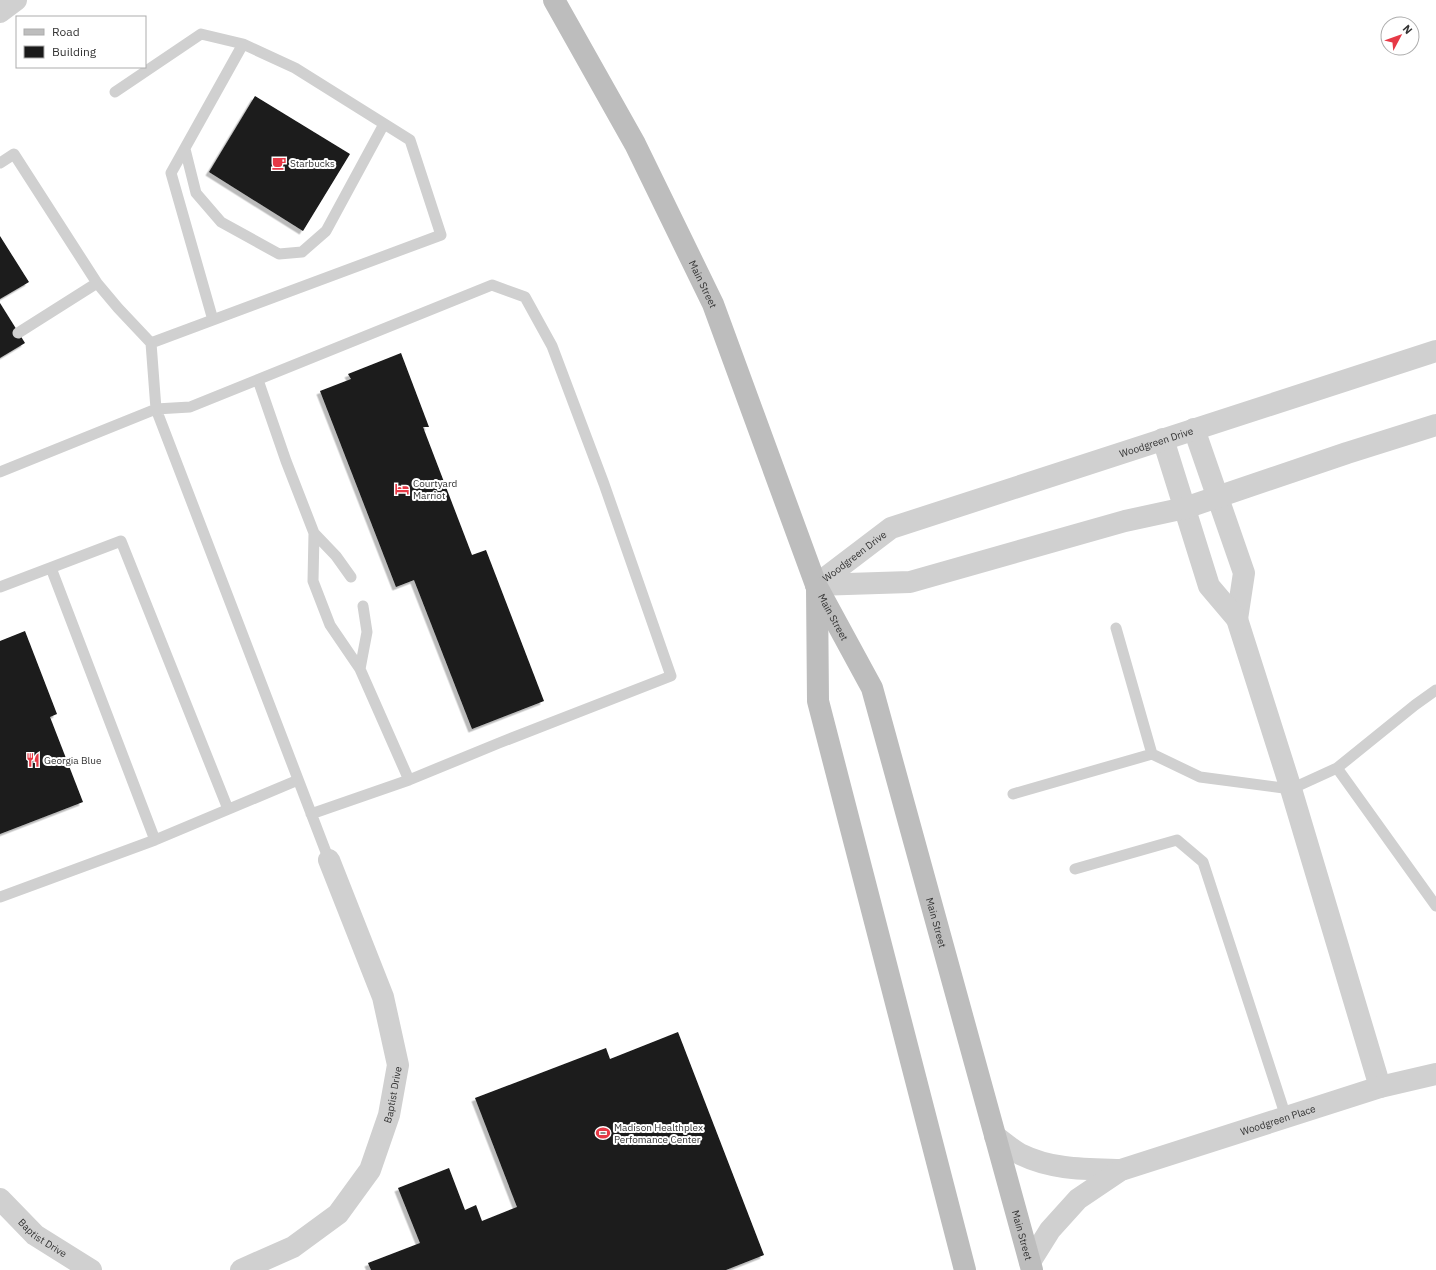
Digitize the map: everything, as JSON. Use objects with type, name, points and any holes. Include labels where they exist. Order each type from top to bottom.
[{"type":"main road","name":"Main Street","points":[[554,0],[635,144],[713,304],[816,585],[872,688],[1031,1266]]},
{"type":"main road","name":"Main Street","points":[[816,585],[818,701],[965,1270]]},
{"type":"street","points":[[0,12],[16,0]]},
{"type":"street","name":"Woodgreen Drive","points":[[816,585],[891,528],[1436,351]]},
{"type":"street","name":"Woodgreen Drive","points":[[816,585],[910,582],[1125,521],[1185,508],[1218,498],[1347,452],[1436,425]]},
{"type":"street","points":[[1194,429],[1244,573],[1237,619]]},
{"type":"street","points":[[1163,439],[1208,586],[1237,619],[1291,789],[1380,1087]]},
{"type":"street","name":"Baptist Drive","points":[[241,1270],[292,1247],[338,1214],[370,1170],[389,1115],[398,1065],[383,997],[329,860]]},
{"type":"street","name":"Woodgreen Place","points":[[1031,1266],[1050,1230],[1078,1199],[1121,1170],[1380,1087],[1436,1074]]},
{"type":"street","name":"Woodgreen Place","points":[[995,1136],[1019,1154],[1045,1164],[1071,1169],[1121,1170]]},
{"type":"street","name":"Baptist Drive","points":[[0,1198],[35,1236],[91,1270]]},
{"type":"lane","points":[[115,92],[201,34],[243,44],[295,68],[410,140],[441,235],[151,343]]},
{"type":"lane","points":[[213,320],[171,173],[243,44]]},
{"type":"lane","points":[[185,148],[196,193],[221,222],[279,254],[302,252],[326,231],[384,124]]},
{"type":"lane","points":[[0,163],[14,154],[97,283],[151,343],[156,409],[329,860]]},
{"type":"lane","points":[[18,333],[97,283]]},
{"type":"lane","points":[[0,472],[156,409],[190,407],[492,285],[525,297],[552,346],[596,462],[671,676],[409,780],[311,814]]},
{"type":"lane","points":[[258,380],[286,461],[314,533],[313,581],[330,625],[360,669],[409,780]]},
{"type":"lane","points":[[314,533],[336,556],[351,577]]},
{"type":"lane","points":[[0,587],[121,541],[228,809]]},
{"type":"lane","points":[[51,568],[155,840]]},
{"type":"lane","points":[[360,669],[366,632],[363,606]]},
{"type":"lane","points":[[1116,628],[1152,754]]},
{"type":"lane","points":[[1013,794],[1152,754],[1200,777],[1291,789],[1337,768],[1415,705],[1436,690]]},
{"type":"lane","points":[[1337,768],[1436,906]]},
{"type":"lane","points":[[0,896],[155,840],[298,780]]},
{"type":"lane","points":[[1075,869],[1178,840],[1203,862],[1286,1117]]},
{"type":"building","name":"Starbucks","points":[[255,96],[350,154],[303,231],[209,172]]},
{"type":"building","points":[[0,236],[29,282],[0,299]]},
{"type":"building","points":[[0,303],[25,343],[0,358]]},
{"type":"building","name":"Courtyard Marriot","points":[[401,353],[429,427],[423,427],[472,555],[486,550],[544,701],[472,729],[414,580],[396,587],[320,391],[351,379],[348,374]]},
{"type":"building","name":"Georgia Blue","points":[[25,631],[57,714],[50,717],[83,802],[0,834],[0,641]]},
{"type":"building","name":"Madison Healthplex Perfomance Center","points":[[678,1032],[764,1255],[726,1270],[371,1270],[368,1263],[420,1243],[398,1188],[449,1168],[465,1210],[476,1205],[482,1221],[517,1207],[475,1098],[606,1048],[610,1059]]},
{"type":"place","name":"Starbucks","points":[[279,163]]},
{"type":"place","name":"Courtyard Marriot","points":[[402,489]]},
{"type":"place","name":"Georgia Blue","points":[[33,760]]},
{"type":"place","name":"Madison Healthplex Perfomance Center","points":[[603,1133]]}]
